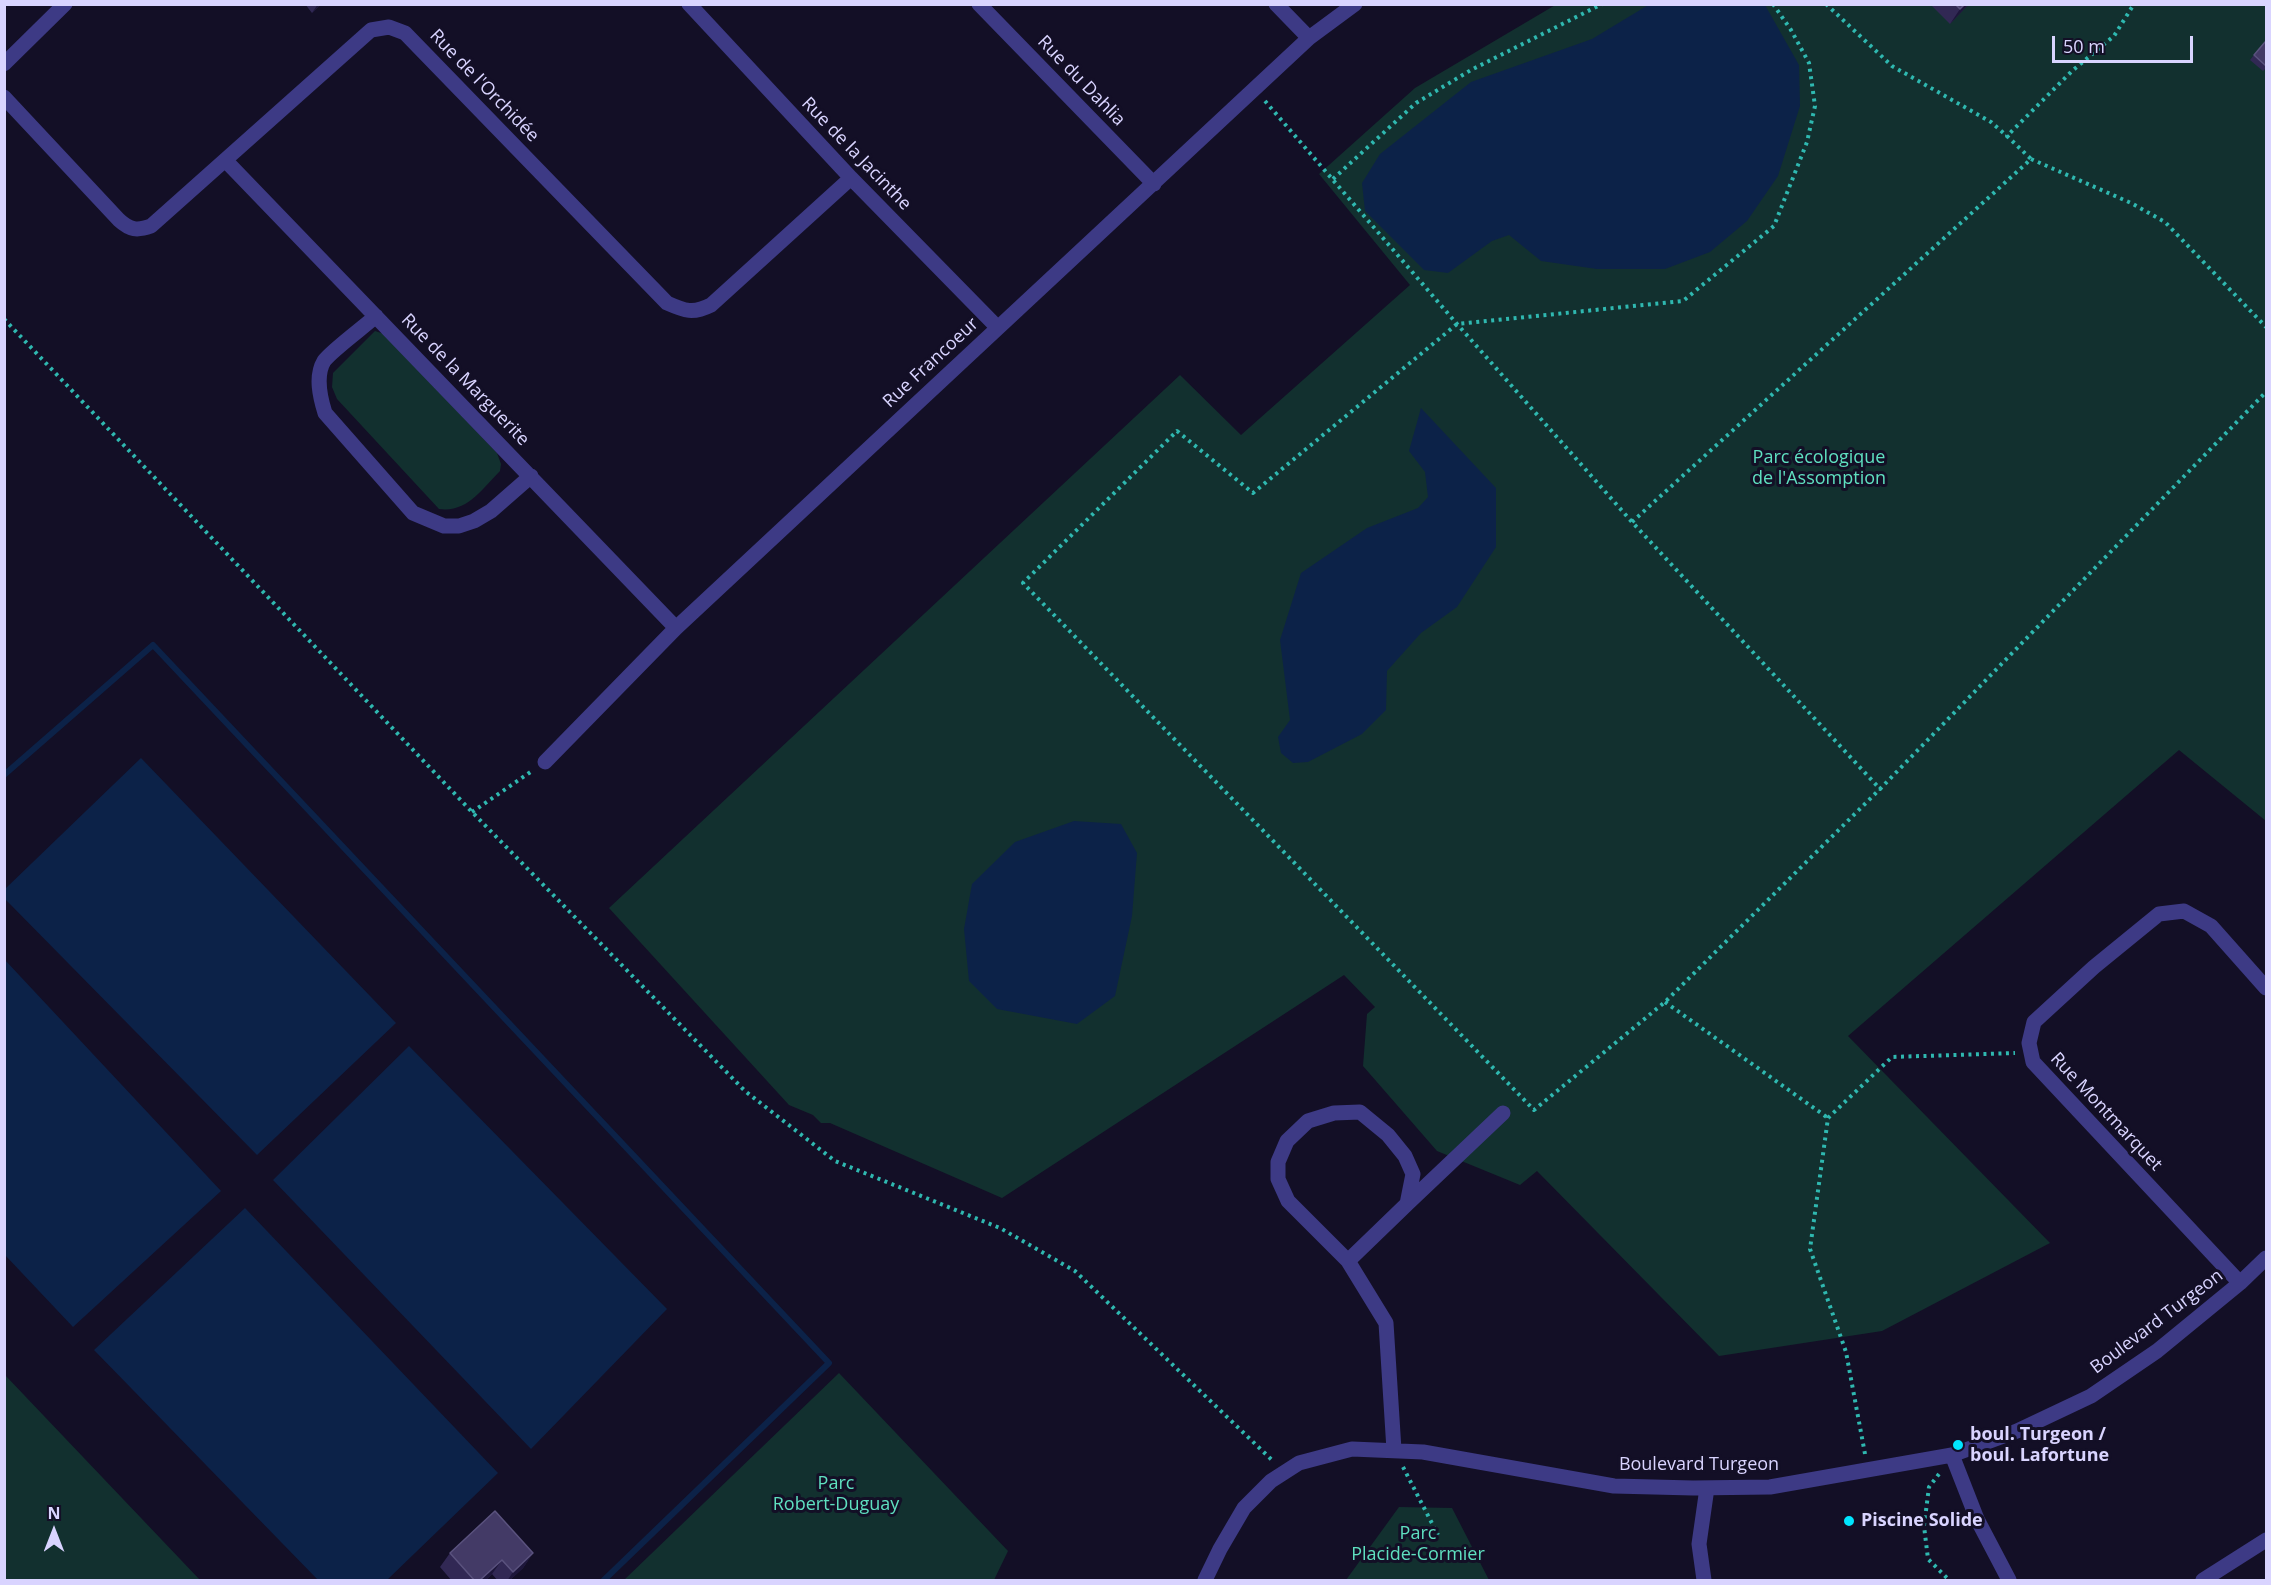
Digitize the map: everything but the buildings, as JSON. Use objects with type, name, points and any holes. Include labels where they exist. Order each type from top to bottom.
[{"type":"street","points":[[4,64],[65,4]]},
{"type":"street","name":"Rue de la Jacinthe","points":[[689,4],[851,178],[998,328]]},
{"type":"street","name":"Rue du Dahlia","points":[[979,4],[1154,184]]},
{"type":"street","points":[[1276,4],[1309,38]]},
{"type":"street","name":"Rue Francoeur","points":[[545,762],[676,628],[1309,38],[1355,4]]},
{"type":"street","name":"Rue de l'Orchidée","points":[[4,98],[129,228],[141,230],[151,226],[226,161],[371,30],[389,27],[405,33],[667,303],[684,310],[699,311],[711,305],[851,178]]},
{"type":"street","name":"Rue de la Marguerite","points":[[226,161],[676,628]]},
{"type":"street","points":[[376,316],[325,360],[321,372],[321,398],[325,413],[413,513],[444,526],[459,526],[474,521],[491,511],[531,476]]},
{"type":"street","name":"Rue Montmarquet","points":[[2240,1283],[2033,1062],[2028,1043],[2034,1022],[2159,914],[2184,911],[2211,926],[2266,988]]},
{"type":"street","points":[[1394,1450],[1386,1323],[1348,1261],[1288,1202],[1278,1179],[1278,1162],[1287,1141],[1308,1121],[1334,1113],[1360,1112],[1388,1135],[1405,1156],[1413,1174],[1407,1204]]},
{"type":"street","points":[[1348,1261],[1503,1113]]},
{"type":"street","name":"Boulevard Turgeon","points":[[1206,1581],[1220,1549],[1244,1508],[1271,1481],[1299,1463],[1352,1449],[1423,1452],[1614,1486],[1707,1488],[1770,1487],[1952,1455],[2017,1431],[2091,1396],[2157,1351],[2240,1283],[2266,1258]]},
{"type":"street","points":[[1952,1455],[1977,1519],[2009,1581]]},
{"type":"street","points":[[1704,1581],[1699,1544],[1707,1488]]},
{"type":"street","points":[[2203,1581],[2266,1540]]},
{"type":"path","points":[[1333,179],[1416,103],[1471,70],[1602,4]]},
{"type":"path","points":[[1773,4],[1791,30],[1809,63],[1815,106],[1807,142],[1774,226],[1683,301],[1457,324],[1253,492],[1177,430],[1023,583],[1534,1110],[1665,1002],[1880,789],[2266,392]]},
{"type":"path","points":[[1826,4],[1892,66],[1991,122],[2031,159],[2131,204],[2165,222],[2266,327]]},
{"type":"path","points":[[2007,136],[2072,71],[2114,36],[2134,4]]},
{"type":"path","points":[[1255,89],[1457,324],[1632,522],[1880,789]]},
{"type":"path","points":[[1632,522],[2031,159]]},
{"type":"path","points":[[4,318],[472,812],[745,1091],[835,1161],[1000,1228],[1075,1271],[1285,1472]]},
{"type":"path","points":[[472,812],[545,762]]},
{"type":"path","points":[[1665,1002],[1828,1118]]},
{"type":"path","points":[[1868,1470],[1846,1352],[1810,1249],[1828,1118],[1892,1057],[2011,1054],[2030,1051]]},
{"type":"path","points":[[1394,1450],[1438,1535]]},
{"type":"green space","name":"Parc écologique de l'Assomption","points":[[1557,4],[2266,5],[2266,821],[2179,750],[1848,1036],[2050,1243],[1882,1331],[1719,1356],[1537,1171],[1520,1185],[1437,1151],[1363,1066],[1367,1014],[1375,1007],[1344,975],[1002,1198],[830,1123],[821,1123],[813,1115],[789,1105],[609,908],[1180,375],[1241,435],[1410,285],[1319,174],[1415,88]]},
{"type":"green space","points":[[375,331],[384,334],[497,453],[501,464],[500,471],[473,498],[458,507],[439,509],[337,399],[332,387],[333,373]]},
{"type":"green space","name":"Parc Robert-Duguay","points":[[839,1373],[1008,1551],[994,1580],[624,1580]]},
{"type":"green space","points":[[5,1375],[200,1580],[5,1580]]},
{"type":"green space","name":"Parc Placide-Cormier","points":[[1399,1507],[1452,1508],[1489,1580],[1346,1580]]},
{"type":"water","points":[[1650,4],[1765,5],[1799,65],[1800,106],[1778,176],[1747,221],[1710,252],[1665,269],[1597,269],[1541,261],[1509,235],[1492,241],[1448,273],[1424,270],[1365,211],[1362,183],[1380,154],[1471,82],[1592,39]]},
{"type":"water","points":[[1421,408],[1496,488],[1496,547],[1457,607],[1421,633],[1387,671],[1386,710],[1362,734],[1308,762],[1293,763],[1281,753],[1278,737],[1290,720],[1280,640],[1301,573],[1367,528],[1418,508],[1428,497],[1425,472],[1409,451]]},
{"type":"water","points":[[141,758],[396,1023],[257,1155],[5,899],[5,889]]},
{"type":"water","points":[[1074,821],[1121,824],[1137,853],[1132,916],[1115,996],[1077,1024],[997,1009],[969,981],[964,929],[972,884],[1015,842]]},
{"type":"water","points":[[5,960],[221,1191],[73,1327],[5,1255]]},
{"type":"water","points":[[409,1046],[667,1309],[531,1449],[273,1180]]},
{"type":"water","points":[[245,1208],[498,1473],[387,1580],[318,1580],[94,1350]]},
{"type":"waterway","points":[[4,775],[153,645],[829,1363],[604,1580]]},
{"type":"place","name":"boul. Turgeon / boul. Lafortune","points":[[1958,1445]]},
{"type":"place","name":"Piscine Solide","points":[[1849,1521]]}]
